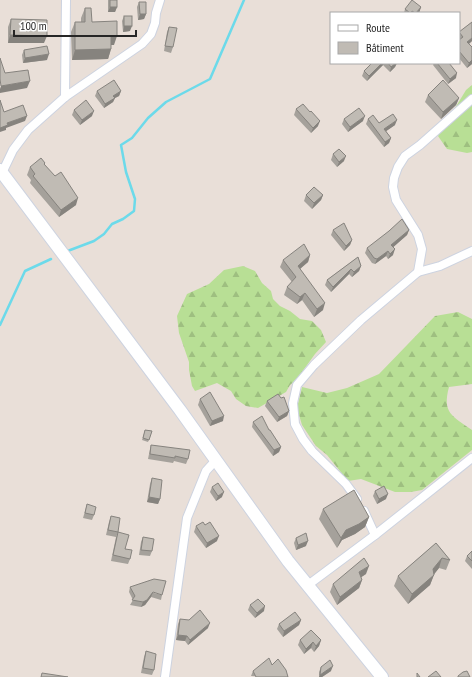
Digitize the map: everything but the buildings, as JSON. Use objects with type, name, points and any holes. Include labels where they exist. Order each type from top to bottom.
[{"type":"main road","points":[[1,172],[216,460],[288,561],[382,677]]},
{"type":"street","points":[[65,97],[66,0]]},
{"type":"street","points":[[1,172],[13,150],[25,133],[65,97],[142,44],[151,34],[160,0]]},
{"type":"street","points":[[418,272],[422,249],[418,235],[396,200],[393,187],[394,178],[398,167],[405,156],[420,145],[472,99]]},
{"type":"street","points":[[375,535],[359,503],[346,484],[312,451],[303,439],[295,424],[293,403],[298,386],[314,365],[361,320],[418,272],[440,266],[472,252]]},
{"type":"street","points":[[308,585],[375,535],[472,458]]},
{"type":"street","points":[[165,677],[187,518],[206,471],[216,460]]},
{"type":"green space","points":[[472,85],[472,152],[467,153],[447,149],[438,136],[466,90]]},
{"type":"green space","points":[[243,266],[255,271],[262,283],[271,291],[273,299],[280,306],[290,311],[300,319],[312,321],[321,330],[326,342],[315,354],[297,379],[290,385],[286,392],[258,408],[246,406],[236,399],[231,391],[217,383],[195,391],[192,386],[189,362],[179,333],[177,316],[187,294],[209,284],[224,270]]},
{"type":"green space","points":[[458,312],[472,319],[472,384],[449,387],[447,403],[450,413],[472,430],[472,450],[422,490],[395,492],[361,479],[348,481],[327,455],[316,446],[302,425],[297,408],[302,387],[327,393],[347,388],[379,374],[435,316]]},
{"type":"waterway","points":[[65,252],[94,241],[104,234],[112,224],[123,219],[134,211],[135,199],[126,172],[121,145],[132,138],[148,118],[166,102],[210,79],[244,0]]},
{"type":"waterway","points":[[0,325],[25,271],[51,259]]}]
